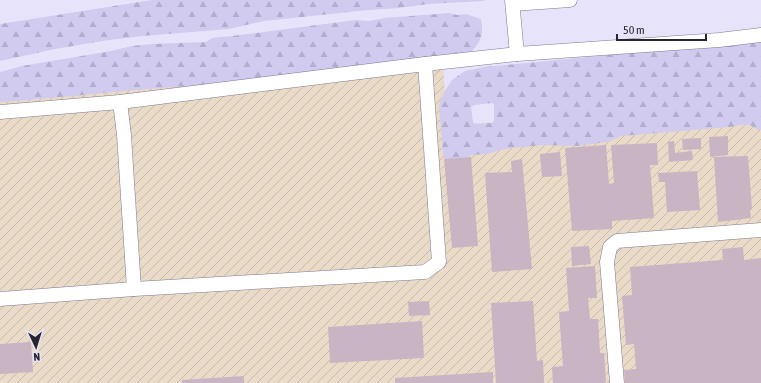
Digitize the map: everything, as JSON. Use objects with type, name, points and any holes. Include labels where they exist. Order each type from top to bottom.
[{"type":"street","points":[[517,54],[512,2],[570,0]]},
{"type":"street","points":[[0,112],[120,102],[517,54],[719,40],[761,35]]},
{"type":"street","points":[[0,299],[134,289],[425,272],[439,262],[425,64]]},
{"type":"street","points":[[120,102],[124,135],[134,289]]},
{"type":"street","points":[[618,383],[607,262],[610,247],[618,241],[761,230]]},
{"type":"shaded area","points":[[442,49],[447,126],[761,100],[761,383],[0,383],[0,96]]},
{"type":"green space","points":[[152,0],[485,0],[428,4],[264,21],[229,29],[142,36],[102,41],[0,61],[0,24]]},
{"type":"green space","points":[[449,13],[457,15],[466,14],[481,19],[481,38],[473,50],[469,53],[222,84],[166,87],[0,102],[0,72],[22,66],[132,46],[206,42],[212,38],[356,20],[369,21],[385,18]]},
{"type":"green space","points":[[761,42],[761,130],[749,125],[743,125],[621,136],[606,142],[577,146],[543,145],[504,149],[487,154],[471,155],[467,160],[445,161],[439,105],[443,94],[452,80],[465,71],[484,67]],"holes":[[[494,104],[494,121],[492,123],[475,124],[473,122],[471,107],[474,105]]]},
{"type":"building","points":[[728,136],[728,155],[710,157],[709,137]]},
{"type":"building","points":[[701,138],[701,149],[683,150],[682,139]]},
{"type":"building","points":[[674,141],[675,153],[692,151],[693,160],[669,162],[668,142]]},
{"type":"building","points":[[657,143],[658,165],[650,165],[654,218],[612,221],[612,229],[572,231],[565,148],[606,145],[609,184],[614,183],[611,145]]},
{"type":"building","points":[[560,152],[562,176],[542,177],[540,154]]},
{"type":"building","points":[[748,156],[752,209],[750,210],[751,218],[718,222],[714,157]]},
{"type":"building","points":[[471,157],[478,246],[452,248],[444,159]]},
{"type":"building","points":[[522,159],[532,269],[492,272],[485,173],[512,172],[511,161]]},
{"type":"building","points":[[697,171],[700,210],[667,212],[665,182],[659,182],[658,173]]},
{"type":"building","points":[[589,246],[591,264],[572,266],[571,247]]},
{"type":"building","points":[[743,247],[744,260],[761,258],[761,383],[625,383],[624,370],[636,369],[634,344],[626,345],[622,296],[632,295],[630,267],[723,260],[722,249]]},
{"type":"building","points":[[595,266],[597,298],[588,298],[590,319],[598,319],[600,353],[604,353],[606,383],[553,383],[552,367],[563,366],[559,312],[569,311],[566,268]]},
{"type":"building","points":[[429,301],[430,315],[409,316],[408,302]]},
{"type":"building","points":[[533,301],[537,361],[543,360],[544,383],[496,383],[491,303]]},
{"type":"building","points":[[422,321],[424,358],[330,363],[328,327]]},
{"type":"building","points":[[31,342],[33,372],[0,374],[0,344]]},
{"type":"building","points":[[493,372],[493,383],[395,383],[395,378]]},
{"type":"building","points":[[244,376],[244,383],[182,383],[182,380]]}]
